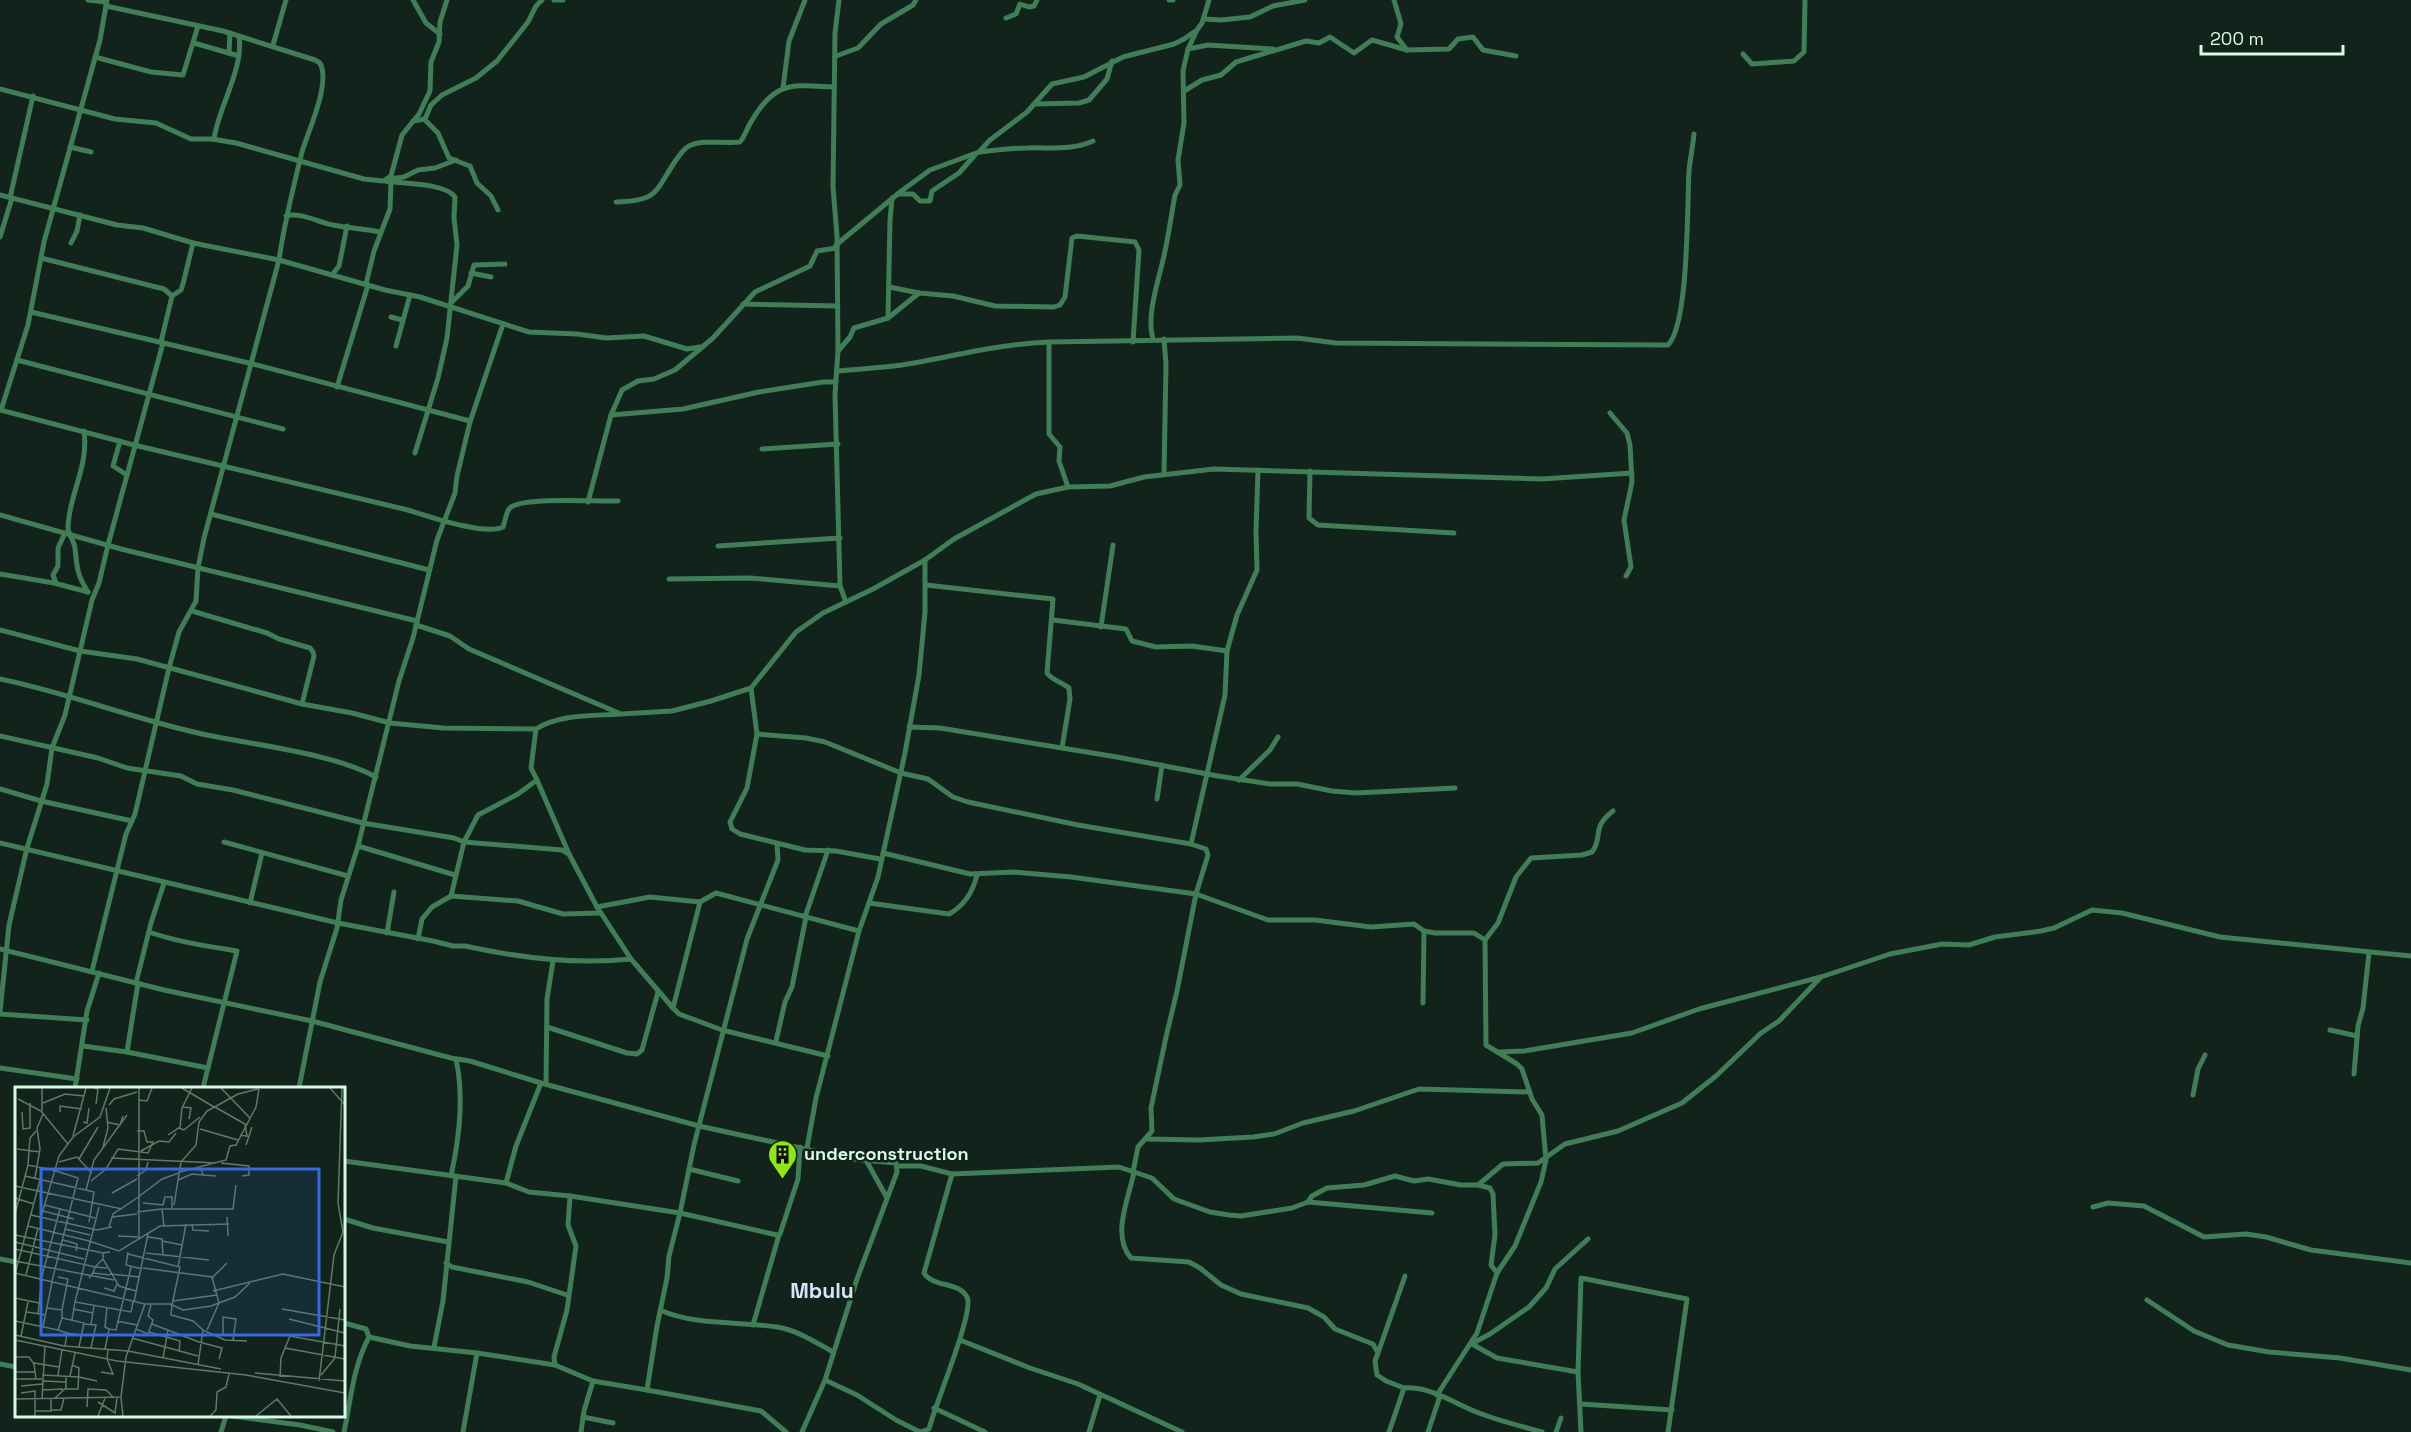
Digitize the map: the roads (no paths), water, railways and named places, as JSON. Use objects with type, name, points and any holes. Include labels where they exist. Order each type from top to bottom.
[{"type":"street","points":[[88,0],[273,45],[315,60],[322,66],[317,112],[300,161],[286,216],[279,260],[263,316],[253,364],[211,514],[198,568],[196,601],[179,632],[92,971]]},
{"type":"street","points":[[273,45],[286,0]]},
{"type":"street","points":[[413,0],[426,23],[440,34]]},
{"type":"street","points":[[338,387],[380,232],[390,209],[388,180],[402,135],[419,114],[430,91],[431,62],[447,0]]},
{"type":"street","points":[[424,119],[431,105],[442,95],[476,78],[497,61],[542,0]]},
{"type":"street","points":[[554,0],[562,0]]},
{"type":"street","points":[[783,88],[789,41],[805,0]]},
{"type":"street","points":[[839,0],[835,23],[833,187],[838,306],[836,382],[840,586],[846,602]]},
{"type":"street","points":[[836,56],[858,48],[881,24],[913,5],[916,0]]},
{"type":"street","points":[[1006,18],[1016,14],[1020,4],[1034,6],[1037,0]]},
{"type":"street","points":[[1153,339],[1151,333],[1154,295],[1175,195],[1180,185],[1178,160],[1184,123],[1183,71],[1188,49],[1204,19],[1209,0]]},
{"type":"street","points":[[1204,19],[1250,17],[1273,6],[1305,0]]},
{"type":"street","points":[[1394,0],[1401,24],[1397,37],[1407,50]]},
{"type":"street","points":[[1743,54],[1752,64],[1794,61],[1804,52],[1805,0]]},
{"type":"street","points":[[106,3],[95,57],[53,207],[31,312],[1,410],[134,445],[408,510],[444,521],[498,530],[503,527],[509,509],[518,503],[534,500],[618,501]]},
{"type":"street","points":[[95,57],[150,72],[183,75],[198,26]]},
{"type":"street","points":[[895,196],[914,194],[920,201],[930,201],[932,191],[959,173],[977,153],[1034,104],[1052,84],[1084,77],[1113,61],[1174,44],[1197,30]]},
{"type":"street","points":[[229,53],[230,33]]},
{"type":"street","points":[[213,139],[215,124],[222,114],[224,98],[239,56],[239,36]]},
{"type":"street","points":[[1184,91],[1202,80],[1221,75],[1236,62],[1306,41],[1319,43],[1330,37],[1354,53],[1372,40],[1407,50],[1449,49],[1458,39],[1473,37],[1482,50],[1516,56]]},
{"type":"street","points":[[194,43],[239,56]]},
{"type":"street","points":[[1188,49],[1208,45],[1278,49]]},
{"type":"street","points":[[1034,104],[1079,103],[1089,100],[1107,79],[1113,61]]},
{"type":"street","points":[[616,202],[648,198],[655,192],[686,147],[740,142],[759,111],[775,91],[799,85],[834,87]]},
{"type":"street","points":[[0,89],[115,119],[156,123],[191,139],[213,139],[364,178],[427,186],[449,191],[454,195],[458,245],[451,305],[438,378],[415,453]]},
{"type":"street","points":[[0,237],[11,198],[33,96]]},
{"type":"street","points":[[413,121],[424,119]]},
{"type":"street","points":[[424,119],[438,134],[449,158],[470,166],[477,183],[491,196],[498,210]]},
{"type":"street","points":[[837,371],[899,365],[997,346],[1048,342],[1297,338],[1346,343],[1668,345],[1673,341],[1676,331],[1683,290],[1689,169],[1694,134]]},
{"type":"street","points":[[588,502],[610,415],[622,390],[638,381],[654,379],[675,370],[713,338],[755,292],[810,266],[817,251],[836,247],[895,196],[930,170],[977,153],[1030,147],[1080,147],[1093,141]]},
{"type":"street","points":[[70,147],[91,152]]},
{"type":"street","points":[[388,180],[456,160]]},
{"type":"street","points":[[0,195],[117,225],[143,228],[194,243],[279,260],[451,305],[529,332],[606,338],[644,336],[687,349],[700,347]]},
{"type":"street","points":[[888,318],[890,220],[895,196]]},
{"type":"street","points":[[71,243],[77,231],[80,215]]},
{"type":"street","points":[[286,216],[300,216],[334,225],[380,232]]},
{"type":"street","points":[[332,274],[339,266],[343,236],[347,226]]},
{"type":"street","points":[[889,287],[953,296],[995,306],[1060,306],[1065,297],[1072,238],[1077,236],[1135,242],[1139,250],[1133,342]]},
{"type":"street","points":[[87,1020],[0,1013],[3,950],[27,848],[47,784],[52,748],[63,719],[92,600],[126,475],[134,455],[134,445],[162,343],[172,296],[181,290],[194,243]]},
{"type":"street","points":[[41,258],[164,289],[172,296]]},
{"type":"street","points":[[451,305],[468,286],[473,266],[476,264],[505,264]]},
{"type":"street","points":[[471,273],[491,277]]},
{"type":"street","points":[[838,351],[850,337],[854,328],[888,318],[919,293]]},
{"type":"street","points":[[396,346],[410,295]]},
{"type":"street","points":[[743,304],[838,306]]},
{"type":"street","points":[[31,312],[253,364],[470,421]]},
{"type":"street","points":[[391,317],[402,320]]},
{"type":"street","points":[[299,1087],[320,982],[338,923],[348,876],[358,846],[429,570],[455,493],[458,468],[470,421],[503,324]]},
{"type":"street","points":[[1164,339],[1166,364],[1164,474]]},
{"type":"street","points":[[1048,342],[1049,434],[1060,447],[1059,461],[1068,487]]},
{"type":"street","points":[[17,360],[283,429]]},
{"type":"street","points":[[610,415],[683,409],[759,392],[836,382]]},
{"type":"street","points":[[1610,413],[1629,438],[1632,473],[1624,516],[1631,567],[1626,576]]},
{"type":"street","points":[[56,583],[53,575],[58,566],[58,548],[67,534],[71,507],[84,459],[84,431]]},
{"type":"street","points":[[120,441],[113,466],[126,475]]},
{"type":"street","points":[[762,449],[838,444]]},
{"type":"street","points":[[0,630],[80,651],[123,655],[302,704],[390,723],[443,728],[536,729],[567,718],[672,711],[711,702],[751,688],[796,632],[823,613],[925,560],[954,538],[1036,494],[1068,487],[1110,486],[1164,474],[1214,469],[1542,479],[1632,473]]},
{"type":"street","points":[[1191,844],[1225,695],[1227,651],[1237,615],[1257,570],[1258,470]]},
{"type":"street","points":[[1310,471],[1309,518],[1318,525],[1454,533]]},
{"type":"street","points":[[211,514],[429,570]]},
{"type":"street","points":[[0,515],[108,545],[416,623],[450,636],[469,650],[621,714]]},
{"type":"street","points":[[67,534],[74,541],[77,573],[88,592]]},
{"type":"street","points":[[718,546],[840,538]]},
{"type":"street","points":[[1101,627],[1113,545]]},
{"type":"street","points":[[807,1148],[816,1098],[859,931],[878,877],[880,859],[901,773],[919,675],[926,585],[925,560]]},
{"type":"street","points":[[0,574],[56,583],[95,594]]},
{"type":"street","points":[[669,579],[750,578],[840,586]]},
{"type":"street","points":[[926,585],[1053,599],[1047,674],[1051,679],[1063,682],[1069,688],[1070,699],[1062,748]]},
{"type":"street","points":[[192,611],[310,648],[314,656],[302,704]]},
{"type":"street","points":[[1053,620],[1126,629],[1132,641],[1156,647],[1192,646],[1227,651]]},
{"type":"street","points":[[0,679],[69,695],[156,723],[329,761],[376,777]]},
{"type":"street","points":[[751,688],[757,734],[747,788],[730,825],[735,832],[777,844],[814,851],[828,850],[880,859]]},
{"type":"street","points":[[909,727],[940,728],[1239,780],[1356,793],[1455,788]]},
{"type":"street","points":[[536,729],[531,768],[569,854],[597,907],[631,959],[658,992],[679,1014],[722,1030],[776,1041],[828,1056]]},
{"type":"street","points":[[757,734],[825,742],[901,773],[928,779],[953,797],[968,802],[1078,825],[1204,847],[1208,851],[1196,894],[1151,1108],[1152,1131],[1138,1147],[1133,1172],[1122,1233],[1126,1251],[1131,1258],[1189,1263],[1200,1268],[1221,1285],[1240,1294],[1308,1308],[1324,1317],[1335,1329],[1373,1344],[1378,1353]]},
{"type":"street","points":[[0,736],[98,758],[123,768],[181,776],[196,784],[233,790],[363,823],[454,838],[464,842],[562,850],[569,854]]},
{"type":"street","points":[[1239,780],[1270,750],[1278,737]]},
{"type":"street","points":[[1157,799],[1162,765]]},
{"type":"street","points":[[451,896],[464,842],[478,815],[518,794],[537,780]]},
{"type":"street","points":[[0,789],[41,801],[132,821]]},
{"type":"street","points":[[1428,1432],[1438,1396],[1472,1344],[1497,1273],[1515,1246],[1541,1182],[1546,1160],[1542,1115],[1530,1092],[1522,1069],[1509,1058],[1486,1045],[1485,940],[1498,923],[1516,877],[1528,860],[1536,857],[1557,858],[1592,852],[1596,844],[1597,828],[1613,811]]},
{"type":"street","points":[[224,842],[348,876]]},
{"type":"street","points":[[0,843],[250,903],[418,939],[553,961],[604,962],[631,959]]},
{"type":"street","points":[[647,1390],[669,1256],[681,1213],[699,1126],[747,939],[778,860],[777,844]]},
{"type":"street","points":[[358,846],[455,875]]},
{"type":"street","points":[[776,1041],[785,1002],[792,987],[805,917],[828,850]]},
{"type":"street","points":[[250,903],[262,853]]},
{"type":"street","points":[[883,853],[977,875],[1014,872],[1196,894],[1268,920],[1315,920],[1371,927],[1414,924],[1424,931],[1474,933],[1485,940]]},
{"type":"street","points":[[869,903],[949,914],[972,893],[977,875]]},
{"type":"street","points":[[128,1052],[137,983],[164,883]]},
{"type":"street","points":[[387,933],[394,892]]},
{"type":"street","points":[[597,907],[650,897],[700,902],[716,893],[859,931]]},
{"type":"street","points":[[418,939],[422,919],[432,907],[451,896],[518,900],[563,914],[601,913]]},
{"type":"street","points":[[673,1008],[700,902]]},
{"type":"street","points":[[1496,1052],[1524,1051],[1574,1041],[1613,1038],[1643,1030],[1699,1009],[1821,977],[1890,954],[1942,944],[1969,945],[1995,937],[2041,931],[2054,928],[2089,911],[2097,910],[2122,913],[2220,937],[2411,957]]},
{"type":"street","points":[[1423,1003],[1424,931]]},
{"type":"street","points":[[149,932],[190,945],[200,944],[237,951],[203,1087]]},
{"type":"street","points":[[3,950],[470,1061],[543,1084],[699,1126],[867,1162],[921,1166],[952,1174],[1119,1167],[1152,1178],[1174,1199],[1210,1212],[1241,1216],[1292,1208],[1308,1202],[1432,1213]]},
{"type":"street","points":[[2354,1074],[2369,953]]},
{"type":"street","points":[[506,1183],[516,1146],[543,1084],[547,999],[553,961]]},
{"type":"street","points":[[75,1087],[90,998],[99,973]]},
{"type":"street","points":[[1478,1185],[1503,1164],[1538,1163],[1546,1160],[1565,1144],[1618,1131],[1682,1103],[1779,1021],[1821,977]]},
{"type":"street","points":[[547,1027],[627,1053],[637,1054],[642,1050],[658,992]]},
{"type":"street","points":[[2330,1030],[2357,1036]]},
{"type":"street","points":[[83,1046],[128,1052],[208,1068]]},
{"type":"street","points":[[2193,1095],[2198,1069],[2205,1055]]},
{"type":"street","points":[[434,1347],[443,1301],[460,1105],[460,1077],[456,1059]]},
{"type":"street","points":[[0,1068],[77,1079]]},
{"type":"street","points":[[1145,1139],[1199,1140],[1274,1134],[1303,1123],[1354,1111],[1419,1089],[1530,1092]]},
{"type":"street","points":[[753,1325],[798,1179],[800,1147]]},
{"type":"street","points":[[345,1161],[506,1183],[529,1192],[681,1213],[769,1235],[779,1235]]},
{"type":"street","points":[[867,1162],[887,1198]]},
{"type":"street","points":[[802,1432],[825,1380],[832,1352],[897,1172],[897,1166]]},
{"type":"street","points":[[689,1168],[738,1181]]},
{"type":"street","points":[[825,1380],[857,1395],[896,1420],[920,1431],[928,1429],[968,1313],[968,1298],[959,1289],[929,1279],[924,1274],[952,1174]]},
{"type":"street","points":[[1308,1202],[1312,1196],[1327,1188],[1364,1185],[1399,1176],[1414,1181],[1433,1179],[1490,1188],[1493,1194],[1495,1234],[1491,1265],[1497,1273]]},
{"type":"street","points":[[555,1365],[554,1357],[567,1310],[567,1295],[576,1246],[568,1225],[570,1196]]},
{"type":"street","points":[[2093,1207],[2108,1203],[2144,1206],[2204,1237],[2246,1234],[2312,1250],[2411,1263]]},
{"type":"street","points":[[345,1219],[372,1228],[448,1242]]},
{"type":"street","points":[[1472,1344],[1498,1330],[1529,1307],[1546,1288],[1555,1269],[1588,1239]]},
{"type":"street","points":[[0,1259],[15,1262]]},
{"type":"street","points":[[446,1263],[528,1282],[567,1295]]},
{"type":"street","points":[[1405,1276],[1375,1361],[1377,1375],[1386,1382],[1404,1388],[1418,1388],[1480,1414],[1542,1432]]},
{"type":"street","points":[[1581,1432],[1578,1372],[1581,1278],[1687,1299],[1668,1432]]},
{"type":"street","points":[[2148,1300],[2194,1331],[2228,1345],[2269,1352],[2340,1358],[2411,1370]]},
{"type":"street","points":[[660,1310],[672,1316],[792,1331],[832,1352]]},
{"type":"street","points":[[344,1432],[355,1372],[360,1354],[369,1337],[366,1329],[345,1323]]},
{"type":"street","points":[[369,1337],[410,1346],[434,1347],[555,1365],[593,1381],[761,1411],[786,1432]]},
{"type":"street","points":[[960,1340],[1078,1384],[1182,1432]]},
{"type":"street","points":[[1472,1344],[1497,1358],[1578,1372]]},
{"type":"street","points":[[463,1432],[477,1353]]},
{"type":"street","points":[[0,1364],[15,1367]]},
{"type":"street","points":[[581,1432],[593,1381]]},
{"type":"street","points":[[1389,1432],[1404,1388]]},
{"type":"street","points":[[1089,1432],[1100,1395]]},
{"type":"street","points":[[1581,1404],[1672,1410]]},
{"type":"street","points":[[934,1408],[985,1432]]},
{"type":"street","points":[[221,1432],[226,1417]]},
{"type":"street","points":[[240,1417],[333,1432]]},
{"type":"street","points":[[300,1425],[301,1417]]},
{"type":"street","points":[[583,1417],[613,1423]]},
{"type":"street","points":[[1556,1432],[1561,1418]]},
{"type":"place","name":"underconstruction","points":[[783,1180]]},
{"type":"district","name":"Mbulu","points":[[822,1291]]}]
